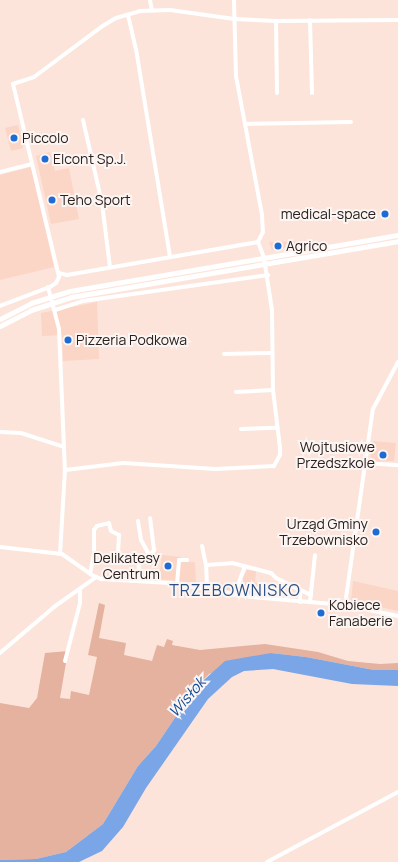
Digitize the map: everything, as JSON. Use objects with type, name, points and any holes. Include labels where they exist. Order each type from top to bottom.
[{"type":"main road","points":[[0,319],[54,295],[398,235]]},
{"type":"main road","points":[[0,326],[50,303],[97,292],[266,265],[398,241]]},
{"type":"street","points":[[150,0],[152,10]]},
{"type":"street","points":[[65,470],[123,463],[215,469],[274,466],[280,455],[276,428],[268,275],[258,242],[263,232],[262,215],[236,76],[234,0]]},
{"type":"street","points":[[0,306],[48,288],[56,283],[59,273],[13,84],[34,77],[100,27],[128,15],[152,10],[170,10],[234,19],[276,21],[398,20]]},
{"type":"street","points":[[128,15],[136,49],[170,256]]},
{"type":"street","points":[[310,20],[312,93]]},
{"type":"street","points":[[276,21],[277,93]]},
{"type":"street","points":[[83,120],[102,203],[110,267]]},
{"type":"street","points":[[246,124],[352,122]]},
{"type":"street","points":[[0,172],[32,164]]},
{"type":"street","points":[[59,273],[64,275],[258,242]]},
{"type":"street","points":[[55,310],[83,301],[268,275]]},
{"type":"street","points":[[48,288],[59,329],[65,470],[60,554]]},
{"type":"street","points":[[224,354],[272,353]]},
{"type":"street","points":[[345,605],[374,406],[398,362]]},
{"type":"street","points":[[236,392],[274,390]]},
{"type":"street","points":[[241,429],[276,428]]},
{"type":"street","points":[[0,432],[21,433],[64,447]]},
{"type":"street","points":[[366,463],[398,465]]},
{"type":"street","points":[[138,581],[139,561],[150,556],[154,544],[150,518]]},
{"type":"street","points":[[138,521],[141,540],[150,556]]},
{"type":"street","points":[[90,574],[94,553],[94,530],[96,526],[109,523],[111,531],[119,535],[118,555]]},
{"type":"street","points":[[202,546],[206,564],[207,589]]},
{"type":"street","points":[[0,547],[60,554],[96,577],[177,584],[234,595],[345,605],[398,616]]},
{"type":"street","points":[[310,602],[315,556]]},
{"type":"street","points":[[177,584],[179,560],[187,560]]},
{"type":"street","points":[[206,564],[232,563],[271,573],[300,591],[311,595]]},
{"type":"street","points":[[234,595],[245,567]]},
{"type":"street","points":[[0,653],[96,577]]},
{"type":"street","points":[[65,661],[80,603],[80,589]]},
{"type":"street","points":[[300,591],[300,602]]},
{"type":"street","points":[[267,862],[398,792]]},
{"type":"shaded area","name":"Piccolo","points":[[18,125],[23,148],[11,151],[5,128]]},
{"type":"shaded area","points":[[50,152],[55,171],[69,168],[79,219],[51,224],[36,156]]},
{"type":"shaded area","points":[[31,167],[54,267],[0,280],[0,175]]},
{"type":"shaded area","points":[[322,241],[272,250],[269,242]]},
{"type":"shaded area","points":[[97,302],[99,359],[63,361],[62,335],[42,336],[41,313]]},
{"type":"shaded area","name":"Wojtusiowe Przedszkole","points":[[373,441],[396,443],[394,461],[370,462]]},
{"type":"shaded area","points":[[162,555],[181,557],[180,562],[195,562],[196,583],[159,579]]},
{"type":"shaded area","points":[[247,570],[256,571],[255,582],[264,583],[263,595],[220,589],[221,583],[238,586]]},
{"type":"shaded area","points":[[353,581],[398,591],[398,611],[351,601]]},
{"type":"shaded area","points":[[99,603],[105,605],[99,638],[126,643],[124,655],[152,661],[157,645],[164,647],[167,639],[173,641],[172,645],[200,650],[265,644],[318,652],[348,661],[380,664],[398,663],[398,670],[374,670],[306,657],[271,653],[209,674],[195,688],[156,746],[138,766],[103,824],[66,852],[36,859],[0,860],[0,703],[29,708],[37,698],[45,653],[68,651],[60,698],[70,699],[71,691],[89,695],[97,657],[88,655]]},
{"type":"water","points":[[271,653],[306,657],[374,670],[398,670],[398,686],[352,684],[273,669],[244,671],[232,677],[208,699],[146,788],[123,827],[102,851],[79,862],[0,862],[0,860],[36,859],[66,852],[103,824],[138,766],[156,746],[195,688],[225,661]]},
{"type":"place","name":"Piccolo","points":[[14,138]]},
{"type":"place","name":"Elcont Sp.J.","points":[[45,159]]},
{"type":"place","name":"Teho Sport","points":[[52,200]]},
{"type":"place","name":"medical-space","points":[[385,214]]},
{"type":"place","name":"Agrico","points":[[278,246]]},
{"type":"place","name":"Pizzeria Podkowa","points":[[68,340]]},
{"type":"place","name":"Wojtusiowe Przedszkole","points":[[383,455]]},
{"type":"place","name":"Urząd Gminy Trzebownisko","points":[[376,532]]},
{"type":"place","name":"Delikatesy Centrum","points":[[168,566]]},
{"type":"place","name":"Kobiece Fanaberie","points":[[321,613]]},
{"type":"district","name":"TRZEBOWNISKO","points":[[235,590]]},
{"type":"water label","name":"Wisłok","points":[[187,697]]}]
